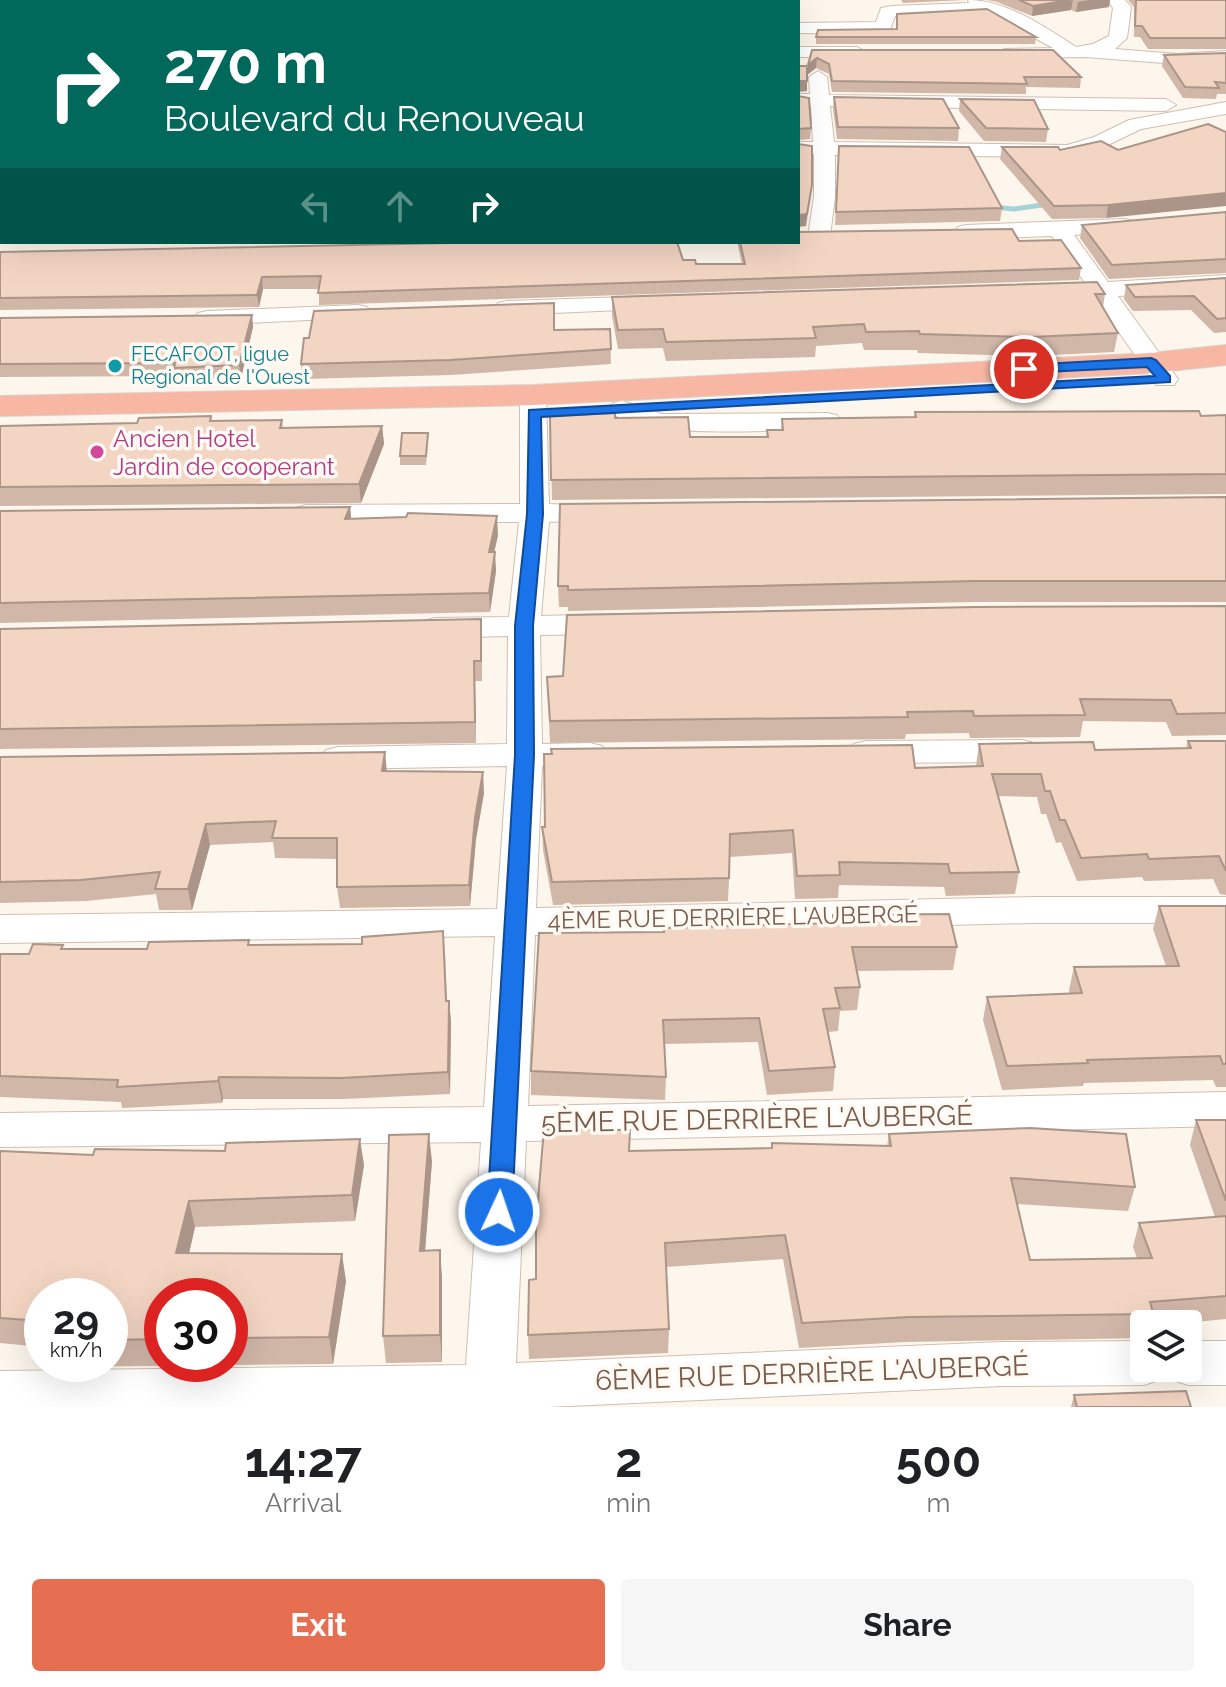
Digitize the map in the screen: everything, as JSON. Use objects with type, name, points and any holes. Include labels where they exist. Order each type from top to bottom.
[{"type":"highway","points":[[534,404],[622,409],[1158,371],[1226,355]]},
{"type":"highway","points":[[0,424],[64,414],[534,404],[1158,371],[1226,374]]},
{"type":"highway","points":[[0,406],[64,414]]},
{"type":"street","points":[[805,5],[803,28],[872,29],[884,26],[887,12],[891,11],[982,3],[1078,52],[1108,45],[1118,38],[1122,7],[1116,0]]},
{"type":"street","points":[[808,236],[824,215],[824,149],[820,100],[807,52],[876,52]]},
{"type":"street","points":[[994,53],[1078,52],[1177,59],[1226,56]]},
{"type":"street","points":[[800,100],[1226,108]]},
{"type":"street","points":[[800,148],[1068,151],[1101,141],[1136,124],[1226,108]]},
{"type":"street","points":[[940,233],[1151,224]]},
{"type":"street","points":[[1059,230],[1158,371]]},
{"type":"street","points":[[808,236],[849,235]]},
{"type":"street","points":[[1037,291],[1226,282]]},
{"type":"street","points":[[483,309],[686,302]]},
{"type":"street","points":[[181,320],[377,312]]},
{"type":"street","points":[[489,1397],[525,755],[524,626],[535,514],[534,404]]},
{"type":"street","points":[[622,409],[643,419],[662,422],[846,421]]},
{"type":"street","points":[[284,514],[629,513]]},
{"type":"street","points":[[400,628],[648,623]]},
{"type":"street","points":[[828,752],[1051,751]]},
{"type":"street","points":[[302,758],[620,754]]},
{"type":"street","name":"4ÈME RUE DERRIÈRE L'AUBERGÉ","points":[[0,929],[516,922],[1018,910],[1226,910]]},
{"type":"street","name":"5ÈME RUE DERRIÈRE L'AUBERGÉ","points":[[0,1130],[504,1124],[1226,1109]]},
{"type":"street","name":"6ÈME RUE DERRIÈRE L'AUBERGÉ","points":[[0,1394],[489,1397],[1002,1364],[1130,1363]]},
{"type":"street","points":[[1202,1363],[1226,1363]]},
{"type":"building","points":[[1019,0],[1069,0],[1033,6]]},
{"type":"building","points":[[1136,0],[1226,0],[1226,38],[1150,38],[1142,26],[1135,26]]},
{"type":"building","points":[[987,9],[1036,37],[816,37],[818,30],[897,29],[897,14]]},
{"type":"building","points":[[812,50],[1053,50],[1081,77],[1024,77],[1027,84],[832,81],[829,64],[817,58],[808,65]]},
{"type":"building","points":[[1226,53],[1226,83],[1215,82],[1219,88],[1185,87],[1164,55]]},
{"type":"building","points":[[800,66],[807,66],[807,81],[800,81]]},
{"type":"building","points":[[800,96],[809,98],[811,128],[800,129]]},
{"type":"building","points":[[834,97],[943,99],[959,128],[838,127]]},
{"type":"building","points":[[960,99],[1034,100],[1048,129],[986,128]]},
{"type":"building","points":[[1208,124],[1226,132],[1226,193],[1108,205],[1054,206],[1002,147],[1058,147],[1060,150],[1101,141],[1118,150]]},
{"type":"building","points":[[800,144],[812,146],[812,185],[807,214],[800,215]]},
{"type":"building","points":[[839,146],[969,147],[1002,208],[836,212]]},
{"type":"building","points":[[1226,212],[1226,259],[1112,265],[1082,225]]},
{"type":"building","points":[[1012,229],[1019,241],[1061,240],[1081,268],[318,293],[321,276],[262,277],[257,295],[0,298],[0,252],[400,244],[678,244],[683,260],[695,260],[696,264],[745,264],[740,244],[800,244],[800,232]]},
{"type":"building","points":[[1226,278],[1226,318],[1217,319],[1194,296],[1135,297],[1126,285]]},
{"type":"building","points":[[1097,282],[1105,294],[1095,294],[1118,333],[1031,337],[920,334],[919,331],[866,332],[864,324],[813,327],[816,338],[666,342],[663,329],[618,330],[612,297]]},
{"type":"building","points":[[554,303],[554,330],[610,329],[611,349],[450,360],[301,364],[304,338],[309,338],[314,311]]},
{"type":"building","points":[[252,315],[239,365],[174,368],[175,363],[0,364],[0,318]]},
{"type":"building","points":[[1199,411],[1201,416],[1226,415],[1226,474],[551,480],[550,416],[615,413],[615,418],[688,417],[690,437],[768,437],[767,430],[783,430],[782,419],[916,417],[915,412]]},
{"type":"building","points":[[211,416],[210,421],[282,420],[280,428],[382,426],[359,484],[0,487],[0,426],[137,423],[139,418]]},
{"type":"building","points":[[402,433],[428,433],[426,456],[400,456]]},
{"type":"building","points":[[1226,497],[1226,581],[976,581],[568,590],[568,586],[558,586],[560,504]]},
{"type":"building","points":[[350,507],[345,519],[406,517],[408,513],[497,516],[489,552],[495,552],[489,593],[0,603],[0,511]]},
{"type":"building","points":[[1226,606],[1226,713],[1177,714],[1171,700],[1080,699],[1085,715],[974,716],[973,711],[907,712],[908,717],[550,721],[547,677],[563,676],[567,615],[976,607]]},
{"type":"building","points":[[481,619],[481,661],[474,661],[475,722],[0,729],[0,629]]},
{"type":"building","points":[[1188,741],[1226,741],[1226,871],[1219,856],[1149,859],[1147,854],[1081,858],[1065,820],[1060,820],[1050,791],[1045,791],[1041,774],[992,774],[1019,872],[950,873],[948,864],[839,862],[840,875],[797,876],[793,830],[730,834],[729,878],[552,882],[542,827],[545,827],[544,754],[552,754],[551,749],[912,745],[915,768],[983,766],[979,744],[1093,742],[1095,750],[1191,748]]},
{"type":"building","points":[[385,752],[382,771],[483,772],[469,885],[337,887],[337,838],[272,838],[276,821],[206,824],[188,889],[155,889],[160,872],[81,880],[0,882],[0,757]]},
{"type":"building","points":[[1159,906],[1226,906],[1226,1064],[1220,1056],[1007,1066],[987,997],[1082,993],[1074,967],[1179,966]]},
{"type":"building","points":[[949,914],[957,947],[852,947],[860,987],[835,988],[840,1008],[823,1009],[835,1067],[769,1071],[759,1018],[663,1020],[666,1077],[531,1071],[539,933],[664,932],[664,928],[833,923],[833,915]]},
{"type":"building","points":[[443,931],[446,1001],[449,1001],[448,1072],[342,1078],[219,1077],[218,1081],[117,1087],[118,1080],[0,1076],[0,954],[29,954],[33,944],[63,945],[61,949],[147,949],[149,942],[249,940],[248,945],[362,944],[362,937]]},
{"type":"building","points":[[1196,1120],[1226,1120],[1226,1201]]},
{"type":"building","points":[[1030,1128],[1126,1134],[1135,1187],[1011,1178],[1030,1260],[1152,1258],[1139,1223],[1226,1216],[1226,1296],[1150,1302],[1152,1310],[1130,1310],[1130,1314],[909,1317],[802,1323],[785,1235],[665,1243],[669,1329],[528,1335],[529,1280],[536,1279],[536,1223],[544,1129],[630,1130],[629,1151],[772,1148],[772,1143],[891,1146],[889,1134]]},
{"type":"building","points":[[429,1134],[420,1251],[440,1250],[440,1335],[383,1336],[389,1135]]},
{"type":"building","points":[[360,1139],[352,1195],[189,1201],[176,1253],[342,1254],[329,1337],[248,1338],[248,1278],[144,1278],[144,1339],[128,1340],[128,1278],[24,1278],[24,1320],[0,1318],[0,1151],[93,1155],[95,1149],[225,1151],[226,1143]]},
{"type":"building","points":[[1186,1391],[1191,1407],[1077,1407],[1074,1395]]},
{"type":"waterway","points":[[992,207],[1014,209],[1049,204]]},
{"type":"place","name":"FECAFOOT, ligue Regional de l'Ouest","points":[[115,366]]},
{"type":"place","name":"Ancien Hotel Jardin de cooperant","points":[[97,452]]},
{"type":"route","points":[[499,1212],[525,755],[524,626],[535,514],[534,413],[1165,379],[1151,363],[1024,369]]}]
